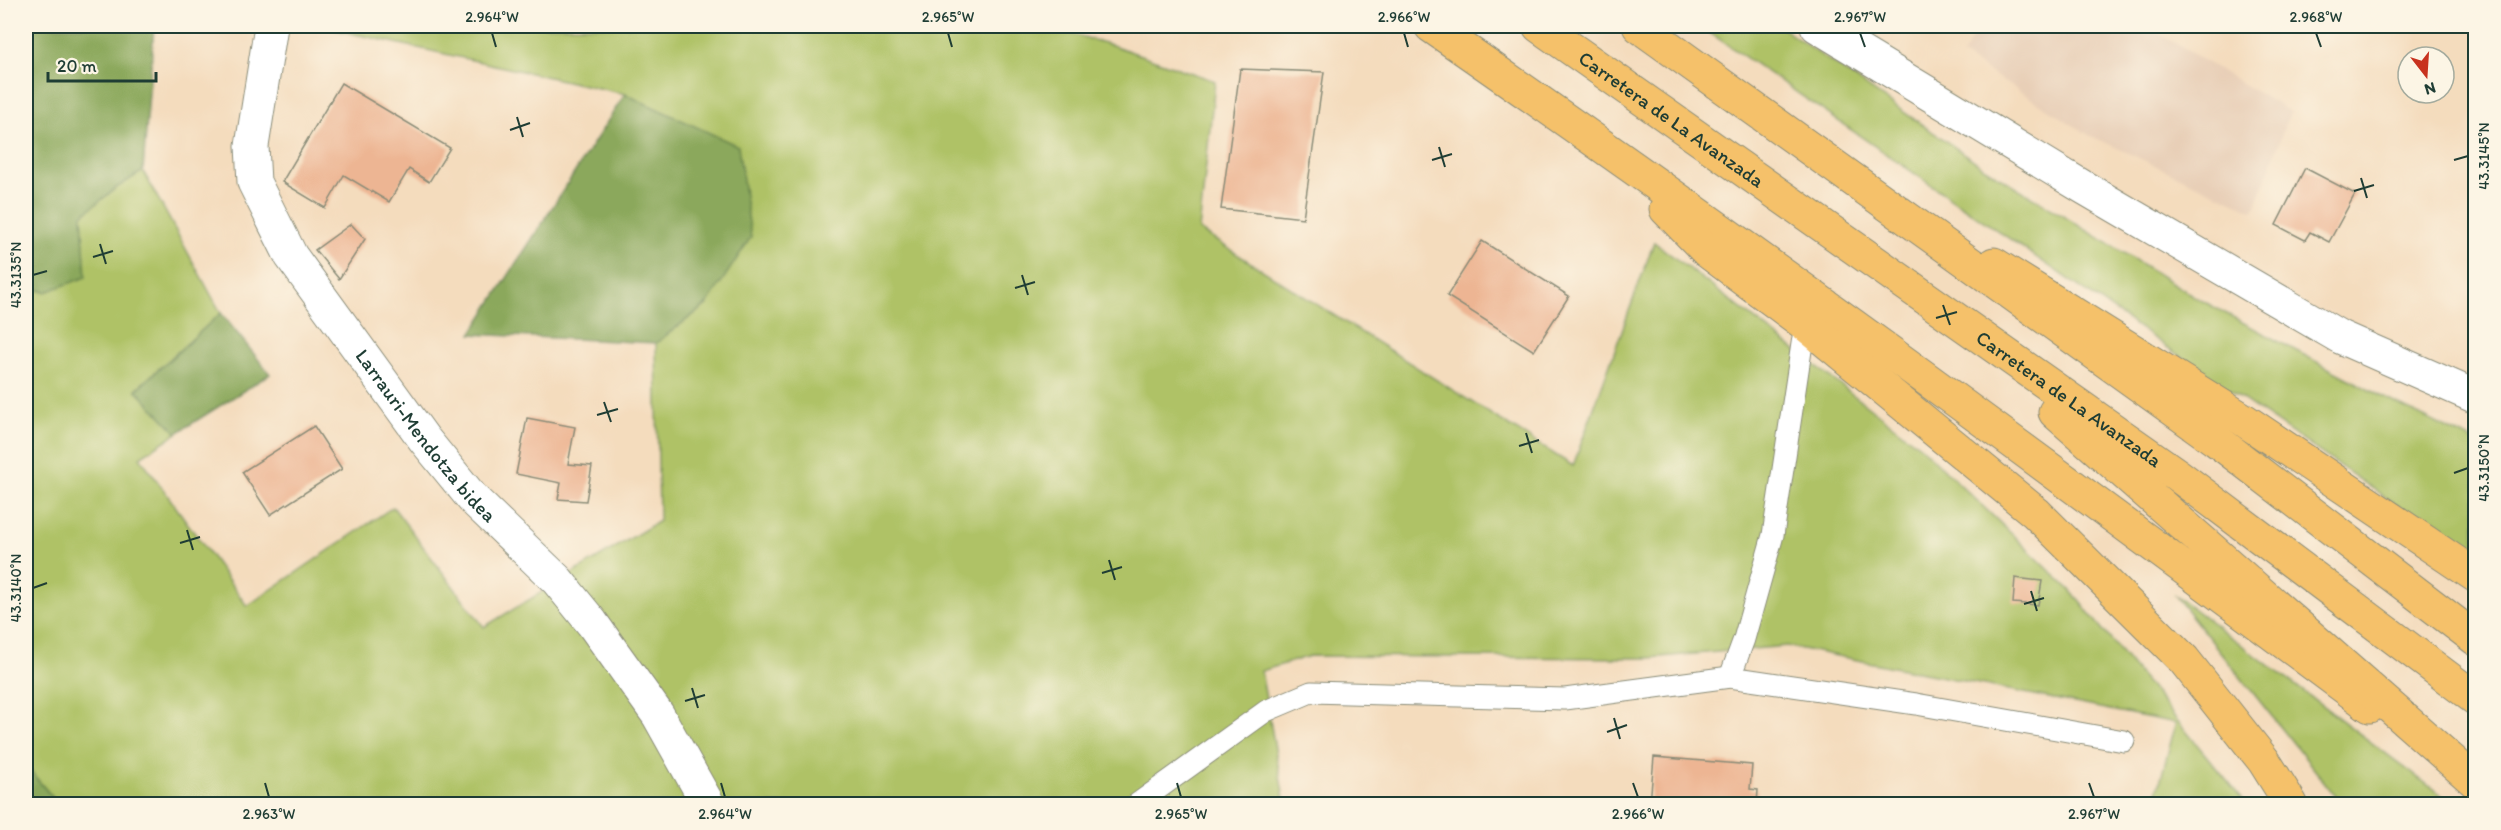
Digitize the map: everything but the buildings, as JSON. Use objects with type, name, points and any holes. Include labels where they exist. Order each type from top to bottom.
[{"type":"main road","points":[[1431,26],[1597,140],[1943,389],[2475,783]]},
{"type":"main road","name":"Carretera de La Avanzada","points":[[1539,26],[2176,474],[2475,699]]},
{"type":"main road","points":[[1639,26],[2216,440],[2475,639]]},
{"type":"main road","points":[[1749,103],[1986,259],[2244,420],[2475,576]]},
{"type":"main road","points":[[1597,140],[1707,251],[1805,324],[2036,513],[2184,660],[2264,760],[2291,804]]},
{"type":"main road","points":[[1928,300],[2475,783]]},
{"type":"main road","points":[[2264,760],[2311,804]]},
{"type":"street","name":"Larrauri-Mendotza bidea","points":[[271,26],[252,146],[254,182],[291,256],[424,439],[472,499],[557,579],[592,623],[658,715],[708,804]]},
{"type":"street","points":[[1817,26],[2083,187],[2340,338],[2475,397]]},
{"type":"lane","points":[[1730,677],[1744,639],[1773,535],[1805,324]]},
{"type":"lane","points":[[1137,804],[1266,711],[1311,693],[1565,699],[1730,677],[1916,704],[2124,741]]},
{"type":"shaded area","points":[[1980,26],[2146,26],[2290,112],[2254,211],[2089,135],[1962,55]]},
{"type":"green space","points":[[26,26],[154,26],[143,171],[116,188],[82,215],[86,277],[46,292],[26,287]]},
{"type":"green space","points":[[319,26],[1045,26],[1115,46],[1215,81],[1199,230],[1573,466],[1654,242],[1921,447],[2070,590],[2246,804],[2154,804],[2176,723],[1787,646],[1648,658],[1310,656],[1261,671],[1285,804],[58,804],[26,766],[26,287],[46,292],[82,215],[116,188],[143,171],[221,313],[136,389],[177,433],[140,457],[247,606],[393,507],[484,627],[659,521],[656,343],[708,304],[625,94]]},
{"type":"green space","points":[[1700,26],[1779,26],[1985,168],[2197,298],[2377,394],[2475,442],[2475,559]]},
{"type":"green space","points":[[625,94],[738,146],[751,237],[707,304],[656,343],[471,334]]},
{"type":"green space","points":[[221,313],[270,374],[177,433],[136,390]]},
{"type":"green space","points":[[2174,594],[2453,804],[2342,804]]},
{"type":"green space","points":[[26,766],[58,804],[26,804]]}]
